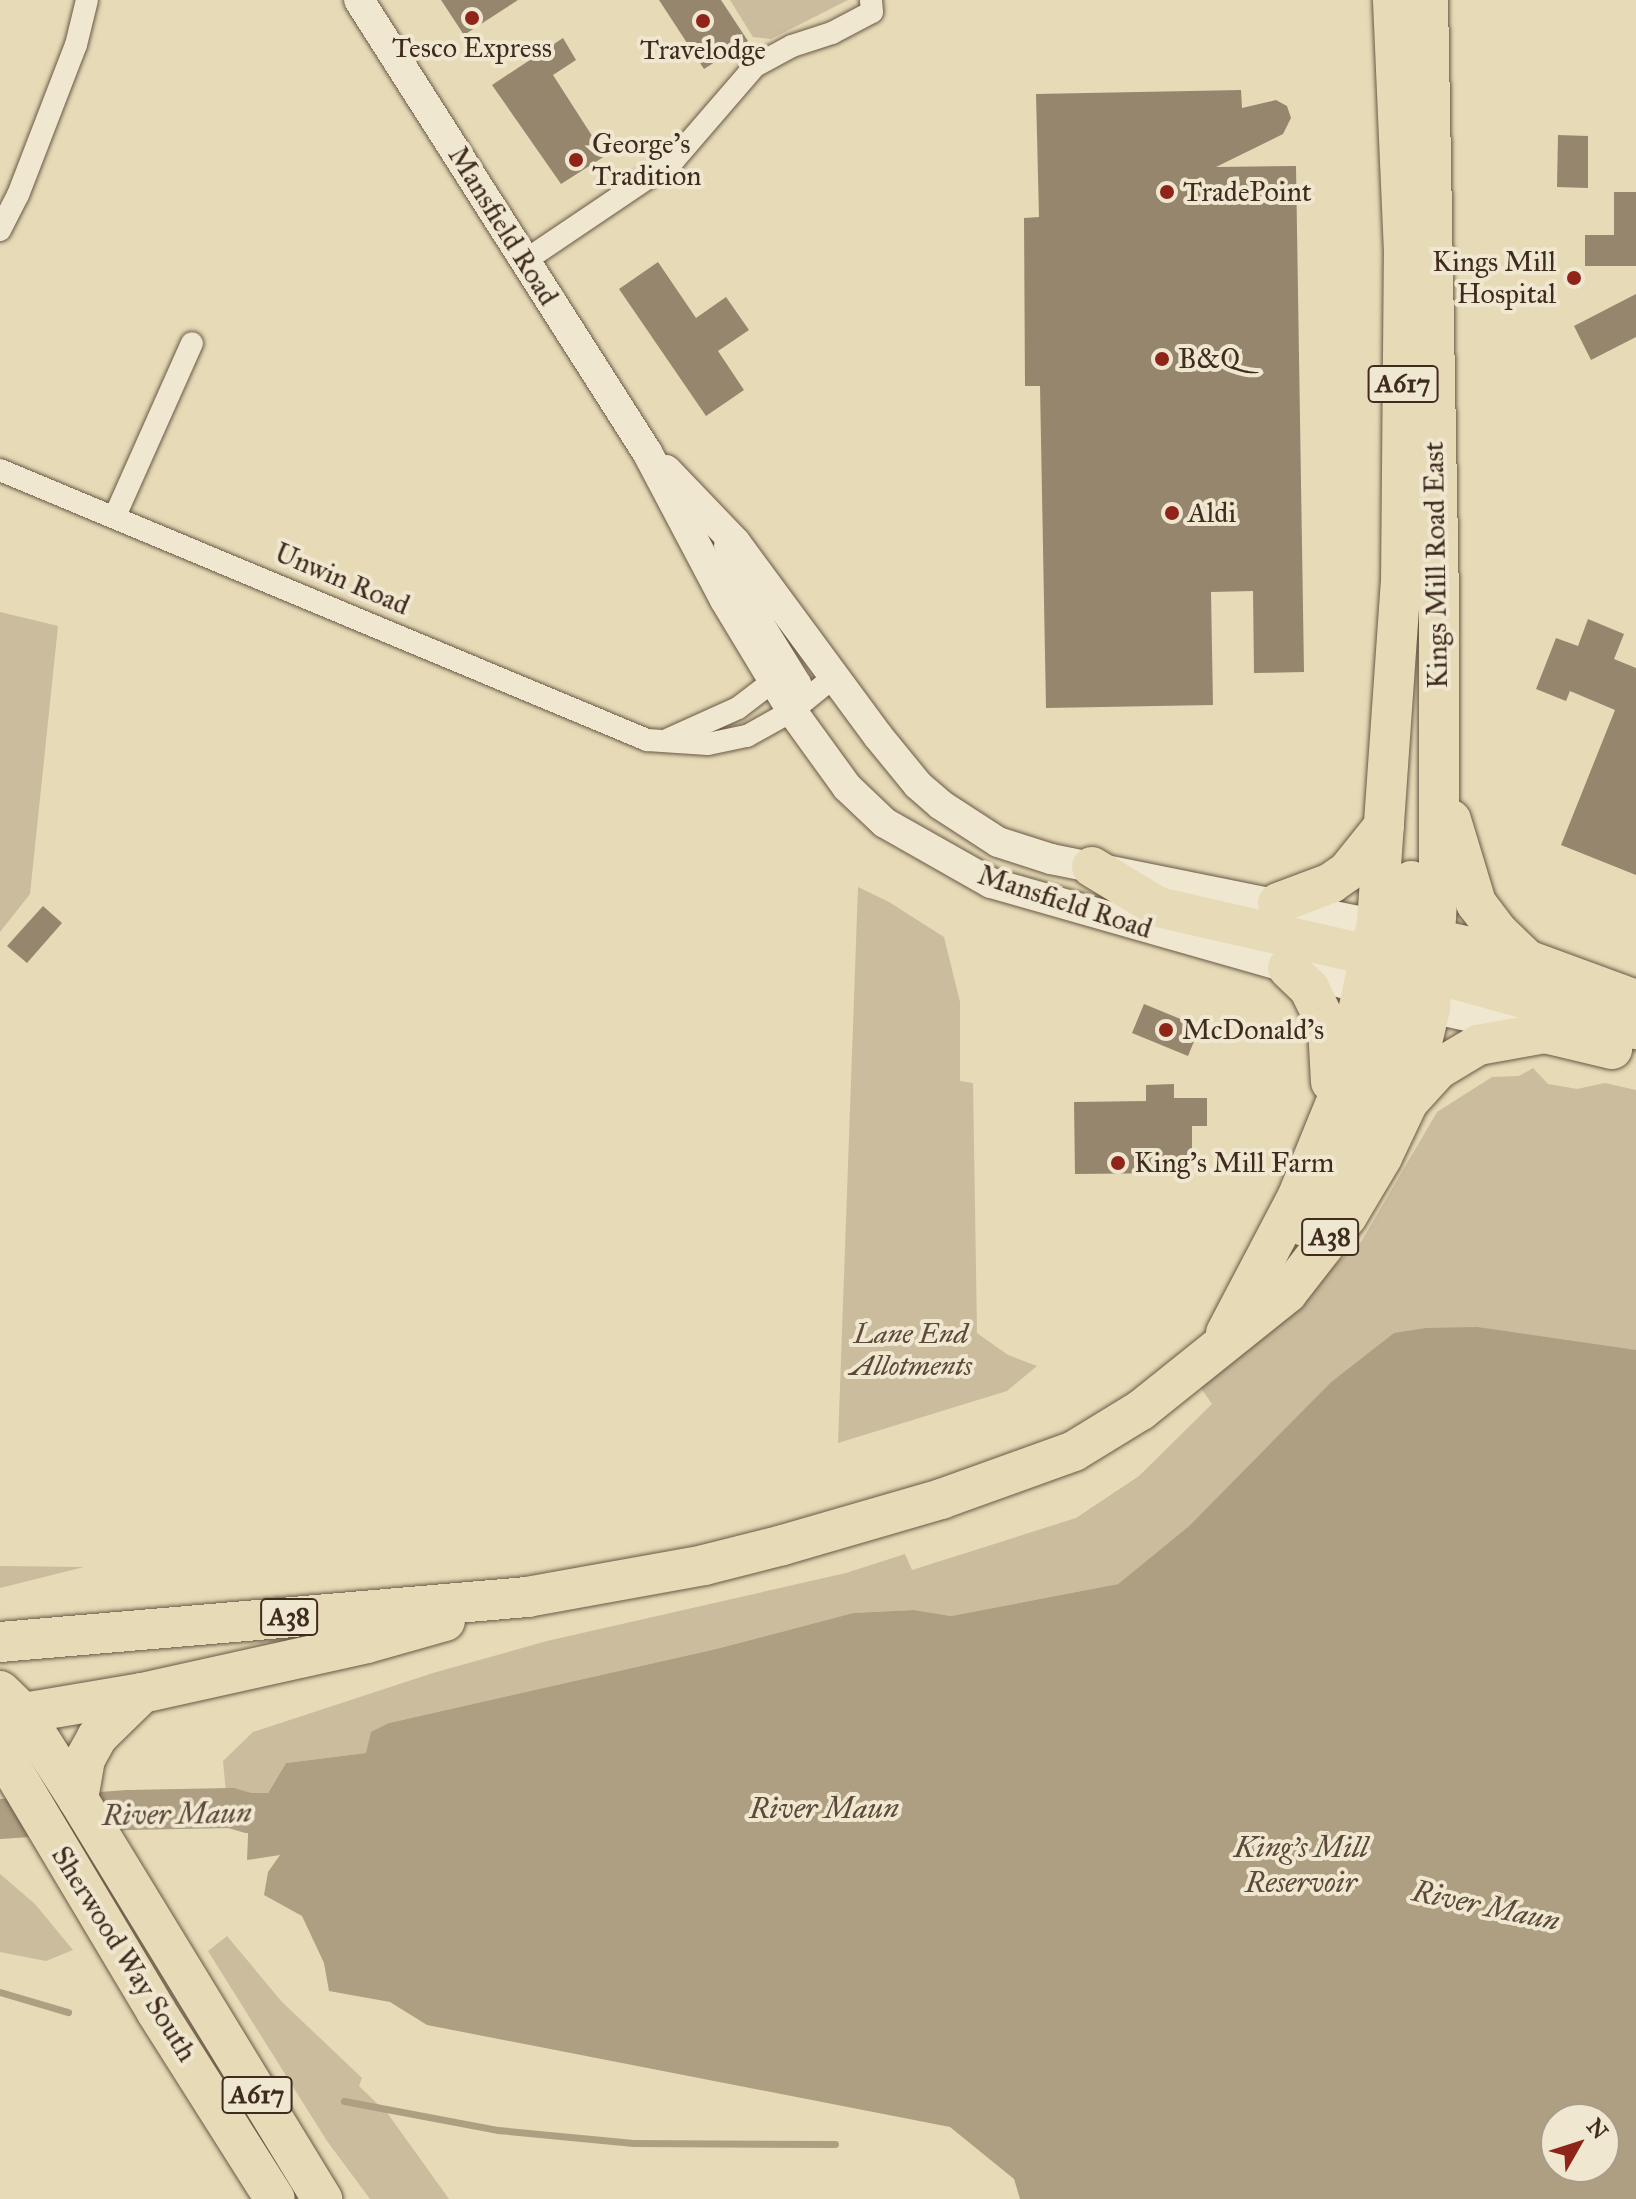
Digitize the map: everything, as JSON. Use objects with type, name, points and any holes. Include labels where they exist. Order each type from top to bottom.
[{"type":"highway","name":"Kings Mill Road East","points":[[1393,0],[1404,253],[1401,584],[1384,826],[1402,965]]},
{"type":"highway","name":"Kings Mill Road East","points":[[1402,965],[1439,873],[1439,599],[1428,0]]},
{"type":"highway","points":[[1260,1267],[1314,1215],[1341,1170],[1371,1096],[1402,965],[1418,664],[1439,599]]},
{"type":"highway","points":[[1437,777],[1476,903],[1496,930],[1527,960]]},
{"type":"highway","points":[[1278,903],[1331,883],[1347,872],[1384,826]]},
{"type":"highway","points":[[1092,867],[1158,907],[1402,965],[1636,1029]]},
{"type":"highway","name":"Mansfield Road","points":[[1402,965],[1527,960],[1636,1000]]},
{"type":"highway","name":"A617","points":[[1402,965],[1408,1102]]},
{"type":"highway","name":"A617","points":[[1260,1267],[1297,1198],[1341,1090],[1402,965]]},
{"type":"highway","points":[[1288,968],[1309,988],[1328,1027],[1332,1114]]},
{"type":"highway","points":[[1408,1102],[1438,1069],[1465,1051],[1478,1045],[1545,1033]]},
{"type":"highway","name":"Mansfield Road","points":[[1545,1033],[1636,1055]]},
{"type":"highway","name":"A38","points":[[0,1642],[527,1597],[704,1565],[783,1545],[941,1499],[1049,1462],[1141,1410],[1287,1293],[1347,1216],[1382,1157],[1408,1102]]},
{"type":"highway","name":"A38","points":[[1219,1346],[1260,1267]]},
{"type":"highway","name":"A38","points":[[8,1707],[142,1693],[367,1643],[527,1597]]},
{"type":"highway","points":[[0,1674],[30,1649],[50,1639]]},
{"type":"highway","points":[[75,1789],[85,1759],[97,1737],[142,1693]]},
{"type":"highway","name":"Sherwood Way South","points":[[8,1707],[75,1789],[192,1990],[322,2199]]},
{"type":"highway","name":"A617","points":[[0,1749],[11,1792]]},
{"type":"highway","name":"Sherwood Way South","points":[[11,1792],[59,1848],[156,2011],[275,2199]]},
{"type":"main road","name":"Mansfield Road","points":[[359,0],[647,452],[725,600],[794,666],[835,676],[918,785],[941,805],[998,842],[1051,859],[1278,903],[1545,1033]]},
{"type":"main road","name":"Mansfield Road","points":[[647,452],[710,513],[794,666],[792,711],[847,787],[885,823],[991,883],[1288,968],[1402,965]]},
{"type":"street","points":[[0,230],[18,195],[70,59],[87,0]]},
{"type":"street","points":[[526,260],[673,161],[755,66],[792,46],[832,33],[872,6]]},
{"type":"street","points":[[115,516],[192,343]]},
{"type":"street","name":"Unwin Road","points":[[0,470],[661,743],[708,744],[747,736],[792,711],[835,676]]},
{"type":"street","points":[[661,743],[738,708],[794,666]]},
{"type":"green space","points":[[730,0],[848,0],[771,39],[753,37]]},
{"type":"green space","points":[[0,612],[58,626],[30,894],[0,932]]},
{"type":"green space","name":"Lane End Allotments","points":[[858,887],[889,902],[944,937],[960,1002],[960,1081],[973,1083],[977,1333],[1008,1355],[1037,1366],[1007,1391],[838,1443]]},
{"type":"green space","points":[[1533,1068],[1548,1084],[1577,1089],[1605,1083],[1636,1090],[1636,1350],[1330,1383],[1189,1526],[1118,1584],[951,1616],[914,1610],[853,1613],[716,1649],[389,1723],[367,1753],[286,1763],[264,1800],[226,1793],[223,1761],[253,1732],[433,1673],[547,1641],[846,1573],[905,1554],[912,1570],[1076,1518],[1139,1476],[1212,1404],[1198,1384],[1361,1242],[1437,1112],[1492,1077],[1519,1076]]},
{"type":"green space","points":[[0,1566],[84,1567],[0,1588]]},
{"type":"green space","points":[[0,1874],[35,1904],[73,1950],[46,1961],[0,1952]]},
{"type":"green space","points":[[227,1936],[282,2002],[362,2078],[359,2086],[388,2114],[449,2199],[370,2199],[327,2141],[208,1951]]},
{"type":"water","name":"King's Mill Reservoir","points":[[1477,1327],[1636,1350],[1636,2199],[1020,2199],[1014,2179],[950,2127],[427,2025],[390,2002],[329,1991],[324,1963],[302,1916],[264,1895],[268,1872],[280,1855],[247,1860],[249,1813],[264,1800],[286,1763],[366,1753],[371,1732],[389,1723],[716,1649],[853,1613],[914,1610],[951,1616],[1118,1584],[1189,1526],[1330,1383],[1394,1333],[1426,1328]]},
{"type":"building","name":"Tesco Express","points":[[441,0],[518,0],[464,35]]},
{"type":"building","name":"Travelodge","points":[[659,0],[721,0],[748,41],[704,69]]},
{"type":"building","points":[[563,38],[576,60],[553,75],[605,156],[561,184],[492,85]]},
{"type":"building","points":[[1241,90],[1242,108],[1276,100],[1287,106],[1291,118],[1283,134],[1216,167],[1296,166],[1304,672],[1254,673],[1253,591],[1211,592],[1213,705],[1046,708],[1040,386],[1025,386],[1024,218],[1039,217],[1036,94]]},
{"type":"building","points":[[1558,135],[1588,136],[1588,188],[1557,187]]},
{"type":"building","points":[[1614,192],[1636,192],[1636,266],[1585,266],[1585,235],[1614,235]]},
{"type":"building","points":[[658,262],[696,318],[726,297],[749,330],[718,351],[744,390],[706,416],[619,289]]},
{"type":"building","points":[[1636,294],[1636,337],[1591,360],[1574,326]]},
{"type":"building","points":[[1588,619],[1624,634],[1614,659],[1636,668],[1636,875],[1561,845],[1615,710],[1570,691],[1566,701],[1536,689],[1556,638],[1578,646]]},
{"type":"building","points":[[43,906],[62,923],[27,963],[7,946]]},
{"type":"building","name":"McDonald's","points":[[1144,1004],[1200,1027],[1188,1056],[1132,1033]]},
{"type":"building","points":[[1174,1084],[1174,1098],[1207,1098],[1207,1126],[1192,1126],[1192,1159],[1173,1160],[1173,1173],[1075,1174],[1074,1102],[1146,1101],[1146,1085]]},
{"type":"waterway","name":"River Maun","points":[[0,1819],[129,1810],[231,1808],[249,1813],[301,1813]]},
{"type":"waterway","points":[[0,1992],[68,2012]]},
{"type":"waterway","points":[[344,2101],[498,2130],[633,2143],[835,2144]]},
{"type":"place","name":"Tesco Express","points":[[472,18]]},
{"type":"place","name":"Travelodge","points":[[703,21]]},
{"type":"place","name":"George's Tradition","points":[[576,160]]},
{"type":"place","name":"TradePoint","points":[[1167,192]]},
{"type":"place","name":"Kings Mill Hospital","points":[[1574,278]]},
{"type":"place","name":"B&Q","points":[[1162,359]]},
{"type":"place","name":"Aldi","points":[[1172,513]]},
{"type":"place","name":"McDonald's","points":[[1166,1030]]},
{"type":"place","name":"King's Mill Farm","points":[[1118,1163]]}]
